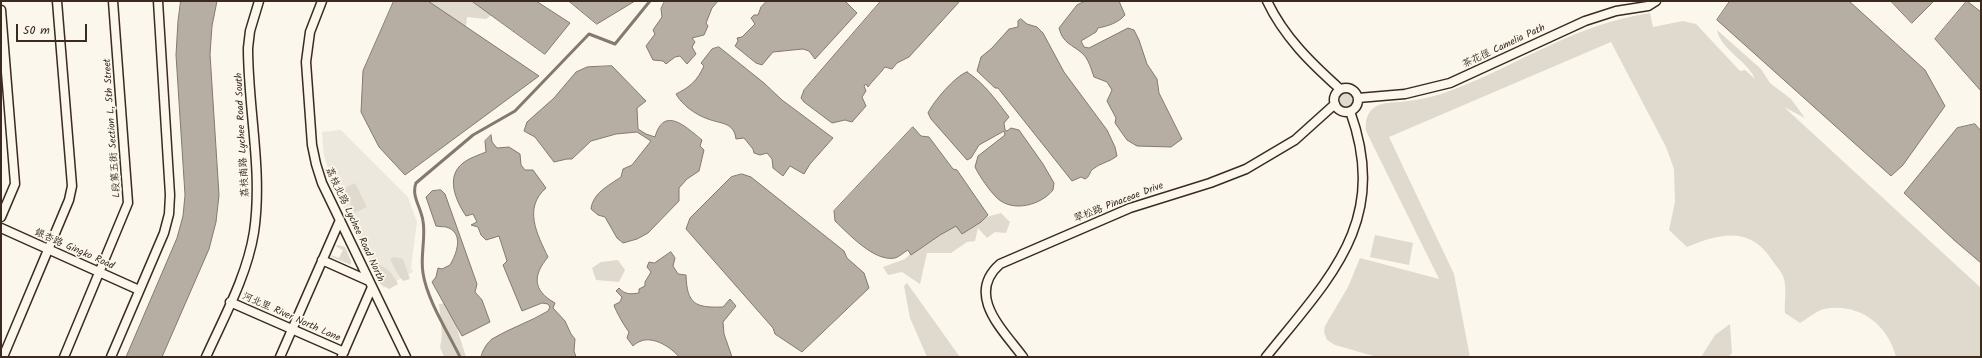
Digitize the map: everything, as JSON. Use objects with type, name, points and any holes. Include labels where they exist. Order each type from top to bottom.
[{"type":"street","points":[[3,357],[69,200],[72,186],[57,1]]},
{"type":"street","name":"L段第五街 Section L, 5th Street","points":[[64,357],[128,203],[113,1]]},
{"type":"street","points":[[111,357],[164,234],[170,205],[158,1]]},
{"type":"street","name":"荔枝南路 Lychee Road South","points":[[206,357],[246,262],[256,216],[257,182],[248,48],[250,31],[259,1]]},
{"type":"street","name":"荔枝北路 Lychee Road North","points":[[322,1],[310,32],[306,52],[312,145],[319,174],[406,357]]},
{"type":"street","points":[[1267,1],[1281,26],[1301,52],[1340,89]]},
{"type":"street","name":"茶花徑 Camelia Path","points":[[1358,98],[1405,94],[1450,83],[1585,21],[1616,11],[1648,6],[1656,1]]},
{"type":"street","points":[[1,10],[15,184],[1,217]]},
{"type":"street","points":[[1350,88],[1354,90],[1358,98],[1356,106],[1350,111],[1341,111],[1335,104],[1335,96],[1340,89],[1350,88]]},
{"type":"street","name":"翠松路 Pinaceae Drive","points":[[1023,357],[993,316],[987,305],[986,293],[988,280],[995,268],[1000,264],[1130,208],[1210,183],[1246,169],[1295,140],[1335,104]]},
{"type":"street","points":[[1266,357],[1332,274],[1353,234],[1360,206],[1363,176],[1359,142],[1350,111]]},
{"type":"street","points":[[280,357],[340,220]]},
{"type":"street","name":"銀杏路 Gingko Road","points":[[1,228],[140,290]]},
{"type":"street","points":[[322,260],[371,284],[343,355]]},
{"type":"street","name":"河北里 River North Lane","points":[[230,302],[343,355]]},
{"type":"shaded area","points":[[181,1],[217,1],[212,26],[210,54],[219,195],[216,222],[209,249],[162,357],[126,357],[177,238],[183,216],[185,195],[176,55]]},
{"type":"shaded area","points":[[394,1],[428,1],[539,76],[405,175],[379,147],[361,112],[363,71]]},
{"type":"shaded area","points":[[426,1],[505,1],[507,4],[486,19],[467,17],[465,38]]},
{"type":"shaded area","points":[[472,1],[536,1],[570,23],[545,54]]},
{"type":"shaded area","points":[[569,1],[635,1],[597,24]]},
{"type":"shaded area","points":[[665,1],[718,1],[712,8],[706,23],[708,26],[704,35],[692,38],[695,42],[692,47],[696,54],[687,64],[680,56],[675,57],[666,64],[663,61],[653,60],[646,46],[655,34],[653,30],[662,17],[661,9]]},
{"type":"shaded area","points":[[767,1],[845,1],[857,13],[815,59],[809,51],[803,49],[773,52],[762,65],[756,63],[735,46],[738,41],[737,38],[742,37],[755,24],[751,18],[754,15],[758,15],[761,7]]},
{"type":"shaded area","points":[[881,1],[960,1],[909,57],[897,63],[892,69],[885,67],[868,87],[866,84],[864,86],[866,91],[862,97],[866,106],[852,122],[845,120],[832,123],[804,102],[801,98],[804,90]]},
{"type":"shaded area","points":[[1086,1],[1119,1],[1125,15],[1113,24],[1098,28],[1096,32],[1081,41],[1084,47],[1089,48],[1128,28],[1134,30],[1147,64],[1157,79],[1159,93],[1182,139],[1171,147],[1137,146],[1127,140],[1115,123],[1116,118],[1107,101],[1112,90],[1107,82],[1094,77],[1085,56],[1065,41],[1059,28],[1077,5]]},
{"type":"shaded area","points":[[1730,1],[1849,1],[1925,70],[1945,106],[1903,165],[1891,176],[1717,20]]},
{"type":"shaded area","points":[[1891,1],[1934,1],[1912,23]]},
{"type":"shaded area","points":[[1967,1],[1981,12],[1981,91],[1935,39]]},
{"type":"shaded area","points":[[1650,13],[1653,27],[1683,21],[1696,24],[1740,71],[1745,70],[1755,79],[1746,66],[1719,37],[1717,30],[1761,69],[1770,83],[1791,99],[1805,118],[1784,107],[1981,288],[1981,357],[1896,357],[1892,345],[1879,325],[1860,312],[1848,309],[1824,309],[1800,323],[1785,313],[1785,287],[1782,274],[1763,249],[1754,242],[1744,237],[1723,236],[1711,238],[1687,247],[1669,230],[1675,202],[1674,169],[1666,147],[1611,42],[1389,137],[1454,274],[1470,357],[1377,357],[1335,345],[1327,340],[1324,332],[1325,326],[1348,287],[1360,258],[1439,279],[1366,131],[1367,117],[1370,111],[1383,104],[1436,96],[1502,69],[1573,35],[1623,18]]},
{"type":"shaded area","points":[[1021,19],[1027,24],[1037,27],[1043,33],[1064,72],[1107,130],[1115,147],[1117,156],[1096,167],[1085,179],[1081,177],[1072,181],[998,88],[995,88],[977,71],[981,57],[992,48],[1009,29],[1018,27],[1018,21]]},
{"type":"shaded area","points":[[719,47],[764,83],[782,100],[833,138],[810,164],[804,174],[790,166],[783,176],[773,168],[772,159],[767,153],[760,155],[754,153],[753,149],[744,138],[736,139],[733,129],[726,124],[699,115],[686,106],[676,94],[696,80],[704,66],[701,63],[712,49]]},
{"type":"shaded area","points":[[612,66],[646,101],[637,108],[638,129],[655,137],[659,127],[664,122],[670,120],[682,125],[702,140],[700,146],[704,150],[699,171],[687,179],[679,188],[679,201],[648,233],[637,239],[623,243],[617,238],[605,217],[598,215],[591,209],[592,203],[602,190],[621,177],[623,169],[632,165],[651,141],[637,132],[616,134],[591,141],[572,159],[554,162],[535,137],[524,131],[527,122],[554,98],[576,72],[587,67]]},
{"type":"shaded area","points":[[967,72],[984,87],[1009,117],[1004,123],[1005,130],[1007,131],[1011,128],[1019,130],[1043,164],[1054,183],[1053,190],[1041,200],[1019,206],[1004,203],[991,191],[977,171],[975,167],[978,156],[1005,135],[1004,131],[979,145],[971,158],[967,160],[931,119],[928,113],[935,102],[951,83]]},
{"type":"shaded area","points":[[1346,93],[1351,95],[1353,100],[1351,105],[1346,107],[1341,105],[1339,100],[1341,95]]},
{"type":"shaded area","points":[[1975,124],[1981,131],[1981,263],[1904,193],[1957,128]]},
{"type":"shaded area","points":[[913,127],[921,136],[929,137],[953,169],[957,170],[988,215],[981,222],[962,234],[956,226],[911,255],[908,250],[895,258],[887,258],[879,256],[862,246],[835,221],[834,211]]},
{"type":"shaded area","points":[[341,130],[408,197],[417,222],[411,267],[413,272],[383,288],[333,185],[324,156],[322,132]]},
{"type":"shaded area","points":[[491,135],[492,142],[497,148],[509,147],[520,154],[521,165],[525,170],[533,170],[546,188],[539,196],[535,204],[534,213],[536,230],[548,257],[540,270],[537,282],[542,293],[555,303],[553,308],[565,321],[575,339],[574,351],[576,357],[481,357],[485,347],[492,339],[541,315],[548,311],[550,307],[548,304],[542,303],[522,311],[503,265],[507,261],[499,236],[486,240],[481,235],[478,227],[471,225],[477,222],[473,214],[466,216],[456,196],[453,182],[454,175],[463,163],[486,152],[485,141]]},
{"type":"shaded area","points":[[742,174],[751,177],[844,251],[847,258],[864,273],[869,288],[802,352],[775,334],[773,328],[686,229],[690,218],[731,177]]},
{"type":"shaded area","points":[[355,183],[367,207],[355,213],[343,189]]},
{"type":"shaded area","points":[[441,190],[445,194],[477,284],[475,292],[482,300],[490,322],[462,336],[432,282],[436,277],[438,268],[442,269],[450,265],[457,245],[454,231],[448,227],[436,226],[426,197],[432,191]]},
{"type":"shaded area","points":[[1001,213],[1010,222],[1006,233],[995,232],[987,238],[978,228],[975,241],[967,242],[951,253],[927,253],[920,284],[902,272],[888,275],[883,267],[905,259],[927,237],[940,229]]},
{"type":"shaded area","points":[[1375,235],[1413,243],[1409,265],[1370,257]]},
{"type":"shaded area","points":[[339,245],[345,247],[351,261],[351,265],[332,257],[331,255],[339,258],[343,250],[335,246]]},
{"type":"shaded area","points":[[671,252],[675,258],[673,266],[678,274],[686,275],[688,292],[694,302],[699,305],[723,307],[730,299],[736,306],[723,322],[724,334],[732,357],[679,357],[672,350],[657,341],[646,340],[633,346],[627,338],[629,332],[614,305],[620,302],[622,297],[616,291],[619,288],[626,293],[639,293],[639,289],[645,286],[645,282],[651,272],[647,267],[649,262],[654,263]]},
{"type":"shaded area","points":[[394,257],[403,259],[410,279],[403,281],[397,273],[390,259]]},
{"type":"shaded area","points":[[618,260],[625,270],[619,282],[596,280],[592,268],[601,262]]},
{"type":"shaded area","points":[[372,263],[380,265],[388,270],[394,276],[398,284],[389,289],[377,282]]},
{"type":"shaded area","points":[[907,283],[960,357],[927,357],[910,318],[904,286]]},
{"type":"shaded area","points":[[449,303],[466,357],[444,357],[440,347],[442,331],[439,304]]},
{"type":"shaded area","points":[[1730,324],[1732,353],[1729,357],[1701,357],[1715,335]]},
{"type":"waterway","points":[[460,357],[438,316],[425,283],[422,267],[424,227],[422,216],[415,197],[416,183],[473,135],[515,111],[589,34],[615,44],[650,1]]}]
